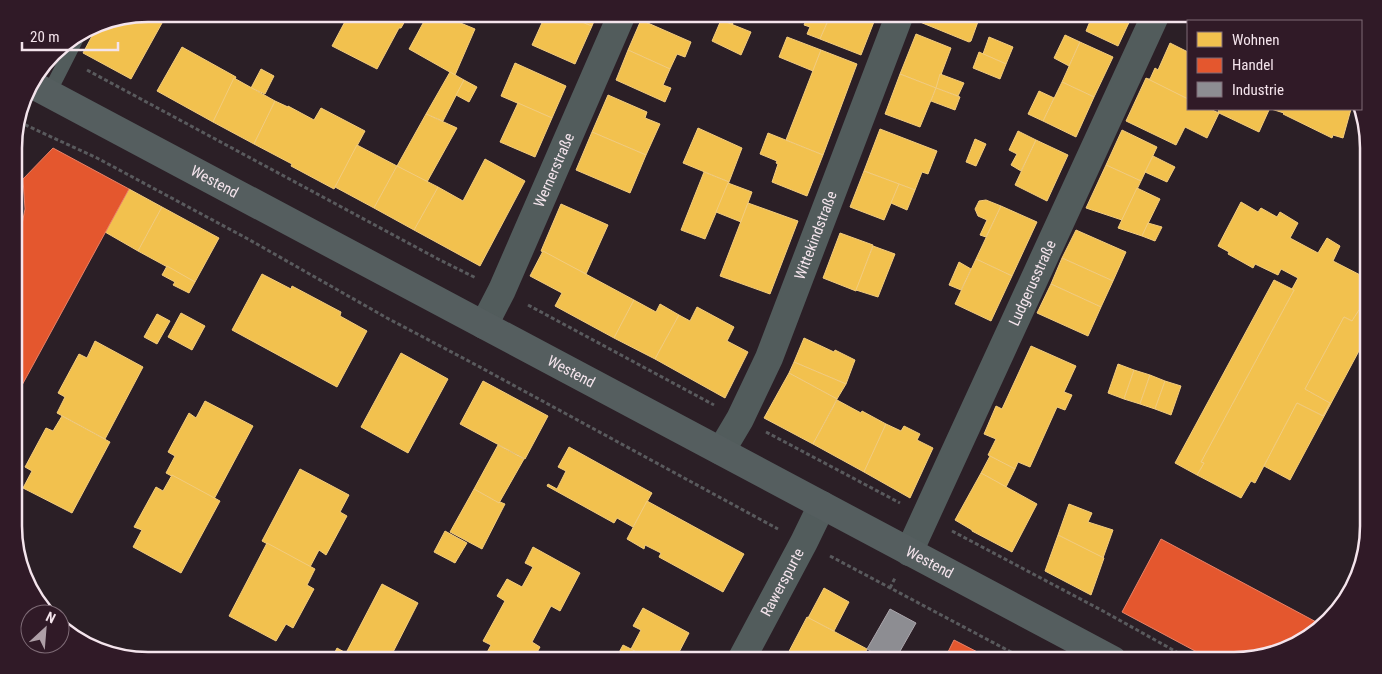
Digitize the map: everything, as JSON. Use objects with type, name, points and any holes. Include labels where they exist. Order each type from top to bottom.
[{"type":"main road","name":"Westend","points":[[40,88],[1096,651]]},
{"type":"street","name":"Wittekindstraße","points":[[721,451],[740,419],[769,358],[897,22]]},
{"type":"street","name":"Ludgerusstraße","points":[[909,552],[1152,22]]},
{"type":"street","name":"Wernerstraße","points":[[484,325],[502,290],[618,23]]},
{"type":"street","name":"Rawerspurte","points":[[746,651],[822,505]]},
{"type":"lane","points":[[40,88],[66,59],[71,49]]},
{"type":"path","points":[[66,59],[429,254],[502,290],[1175,651]]},
{"type":"path","points":[[25,125],[97,158],[248,239],[387,318],[1009,651]]},
{"type":"building: Wohnen","points":[[720,22],[727,22],[751,32],[741,55],[712,41]]},
{"type":"building: Wohnen","points":[[805,22],[827,22],[820,39],[807,34],[810,27],[804,25]]},
{"type":"building: Wohnen","points":[[827,22],[874,22],[861,55],[820,39]]},
{"type":"building: Wohnen","points":[[921,22],[978,22],[969,42]]},
{"type":"building: Wohnen","points":[[1090,22],[1129,22],[1118,46],[1086,31]]},
{"type":"building: Wohnen","points":[[162,23],[131,79],[83,53],[92,36],[100,32],[124,25]]},
{"type":"building: Wohnen","points":[[344,23],[404,23],[399,28],[377,69],[332,46]]},
{"type":"building: Wohnen","points":[[423,23],[460,23],[475,29],[455,75],[409,49]]},
{"type":"building: Wohnen","points":[[542,23],[583,23],[592,26],[575,64],[532,45]]},
{"type":"building: Wohnen","points":[[583,23],[593,23],[592,26]]},
{"type":"building: Wohnen","points":[[640,23],[647,23],[691,42],[685,57],[677,54],[670,69],[628,50]]},
{"type":"building: Wohnen","points":[[916,34],[951,48],[936,88],[900,74]]},
{"type":"building: Wohnen","points":[[1065,35],[1080,42],[1069,66],[1054,58]]},
{"type":"building: Wohnen","points":[[787,37],[821,50],[813,71],[779,57]]},
{"type":"building: Wohnen","points":[[989,37],[1013,47],[1006,64],[983,54]]},
{"type":"building: Wohnen","points":[[1080,42],[1113,57],[1094,97],[1062,82]]},
{"type":"building: Wohnen","points":[[1170,43],[1187,52],[1187,99],[1146,79],[1150,79],[1155,68],[1158,70]]},
{"type":"building: Wohnen","points":[[182,47],[236,77],[213,122],[157,91]]},
{"type":"building: Wohnen","points":[[628,50],[670,69],[663,85],[671,88],[665,102],[616,80]]},
{"type":"building: Wohnen","points":[[821,50],[857,64],[823,155],[786,140]]},
{"type":"building: Wohnen","points":[[979,52],[1006,64],[1000,79],[973,68]]},
{"type":"building: Wohnen","points":[[515,63],[566,86],[552,118],[501,96]]},
{"type":"building: Wohnen","points":[[261,69],[274,76],[265,94],[251,88]]},
{"type":"building: Wohnen","points":[[450,72],[464,80],[443,121],[426,114]]},
{"type":"building: Wohnen","points":[[900,74],[936,88],[920,127],[885,114]]},
{"type":"building: Wohnen","points":[[940,74],[964,83],[958,96],[936,88]]},
{"type":"building: Wohnen","points":[[234,78],[275,101],[254,144],[213,122]]},
{"type":"building: Wohnen","points":[[1146,78],[1187,98],[1187,110],[1212,110],[1219,113],[1207,138],[1185,127],[1176,145],[1126,121]]},
{"type":"building: Wohnen","points":[[464,80],[477,87],[469,102],[456,95]]},
{"type":"building: Wohnen","points":[[1062,82],[1094,97],[1076,137],[1043,121]]},
{"type":"building: Wohnen","points":[[936,88],[960,97],[955,110],[931,101]]},
{"type":"building: Wohnen","points":[[1039,91],[1054,98],[1043,121],[1028,114]]},
{"type":"building: Wohnen","points":[[608,95],[647,112],[645,118],[660,124],[646,155],[592,132]]},
{"type":"building: Wohnen","points":[[275,101],[314,120],[321,108],[365,131],[334,189],[254,144]]},
{"type":"building: Wohnen","points":[[518,103],[552,118],[535,157],[500,142]]},
{"type":"building: Wohnen","points":[[1219,110],[1269,110],[1259,132],[1218,112]]},
{"type":"building: Wohnen","points":[[1274,110],[1351,110],[1343,138],[1333,135],[1332,138],[1284,113]]},
{"type":"building: Wohnen","points":[[426,114],[457,128],[427,182],[397,166]]},
{"type":"building: Wohnen","points":[[698,128],[742,148],[729,182],[683,163]]},
{"type":"building: Wohnen","points":[[880,129],[937,151],[928,174],[922,172],[915,190],[864,171]]},
{"type":"building: Wohnen","points":[[1122,130],[1157,147],[1141,181],[1106,165]]},
{"type":"building: Wohnen","points":[[1018,131],[1036,140],[1021,171],[1011,165],[1017,154],[1009,150]]},
{"type":"building: Wohnen","points":[[592,132],[646,155],[630,193],[576,170]]},
{"type":"building: Wohnen","points":[[768,133],[823,155],[807,196],[772,182],[778,164],[776,163],[777,161],[760,154]]},
{"type":"building: Wohnen","points":[[975,139],[986,144],[976,166],[966,162]]},
{"type":"building: Wohnen","points":[[1036,140],[1068,155],[1047,201],[1015,185]]},
{"type":"building: Wohnen","points":[[357,145],[397,166],[374,208],[335,187]]},
{"type":"building: Wohnen","points":[[1153,156],[1175,167],[1167,182],[1145,172]]},
{"type":"building: Wohnen","points":[[485,159],[525,181],[480,266],[414,230],[438,187],[463,201]]},
{"type":"building: Wohnen","points":[[1106,165],[1141,181],[1122,220],[1086,208]]},
{"type":"building: Wohnen","points":[[397,166],[438,187],[414,230],[374,208]]},
{"type":"building: Wohnen","points":[[864,171],[899,184],[884,220],[850,207]]},
{"type":"building: Wohnen","points":[[704,172],[729,182],[705,239],[681,230]]},
{"type":"building: Wohnen","points":[[728,183],[752,192],[741,222],[716,212]]},
{"type":"building: Wohnen","points":[[899,184],[915,190],[907,210],[891,203]]},
{"type":"building: Wohnen","points":[[1137,188],[1160,199],[1142,236],[1118,228]]},
{"type":"building: Wohnen","points":[[129,189],[162,207],[138,251],[105,232]]},
{"type":"building: Wohnen","points":[[986,200],[1001,206],[986,237],[980,235],[987,220],[978,216],[975,209],[979,201]]},
{"type":"building: Wohnen","points":[[1241,202],[1258,212],[1261,208],[1277,217],[1280,212],[1298,223],[1290,238],[1318,253],[1327,238],[1340,246],[1333,261],[1360,275],[1360,310],[1352,321],[1344,317],[1305,389],[1330,403],[1323,416],[1297,403],[1255,483],[1251,481],[1241,498],[1197,475],[1204,463],[1201,462],[1294,290],[1292,289],[1298,278],[1281,269],[1278,275],[1255,264],[1253,268],[1218,246]]},
{"type":"building: Wohnen","points":[[748,203],[798,221],[770,294],[720,276]]},
{"type":"building: Wohnen","points":[[561,204],[608,225],[586,274],[541,251]]},
{"type":"building: Wohnen","points":[[1001,206],[1037,222],[1012,276],[976,259]]},
{"type":"building: Wohnen","points":[[162,207],[219,238],[195,282],[138,251]]},
{"type":"building: Wohnen","points":[[1148,223],[1162,227],[1155,241],[1142,236]]},
{"type":"building: Wohnen","points":[[1076,230],[1126,252],[1113,281],[1062,258]]},
{"type":"building: Wohnen","points":[[840,233],[873,245],[856,291],[823,278]]},
{"type":"building: Wohnen","points":[[873,246],[895,254],[878,297],[856,290]]},
{"type":"building: Wohnen","points":[[543,251],[634,300],[614,338],[555,306],[562,293],[530,276]]},
{"type":"building: Wohnen","points":[[1062,258],[1113,281],[1101,307],[1051,284]]},
{"type":"building: Wohnen","points":[[976,259],[1012,276],[991,321],[955,304]]},
{"type":"building: Wohnen","points":[[959,262],[971,269],[961,290],[949,285]]},
{"type":"building: Wohnen","points":[[167,266],[195,282],[189,293],[173,285],[175,282],[162,275]]},
{"type":"building: Wohnen","points":[[262,274],[291,289],[292,286],[341,312],[340,316],[367,331],[337,387],[232,330]]},
{"type":"building: Wohnen","points":[[1274,280],[1294,290],[1201,462],[1204,463],[1197,475],[1175,463]]},
{"type":"building: Wohnen","points":[[1051,284],[1101,307],[1088,336],[1037,313]]},
{"type":"building: Wohnen","points":[[634,300],[656,312],[660,304],[679,315],[655,359],[614,338]]},
{"type":"building: Wohnen","points":[[697,307],[734,327],[727,341],[748,352],[725,398],[655,359],[679,315],[690,321]]},
{"type":"building: Wohnen","points":[[1360,310],[1360,349],[1290,480],[1264,466],[1297,403],[1323,416],[1330,403],[1305,389],[1344,317],[1352,321]]},
{"type":"building: Wohnen","points":[[181,313],[205,326],[192,350],[168,337]]},
{"type":"building: Wohnen","points":[[157,314],[170,321],[157,344],[144,337]]},
{"type":"building: Wohnen","points":[[804,338],[855,360],[846,384],[794,362]]},
{"type":"building: Wohnen","points":[[95,341],[143,367],[105,439],[57,413],[65,397],[58,393],[79,354],[87,358]]},
{"type":"building: Wohnen","points":[[1031,346],[1076,366],[1064,392],[1072,395],[1065,410],[1057,407],[1030,467],[1018,462],[1015,469],[988,455],[996,439],[984,434],[996,406],[1002,409]]},
{"type":"building: Wohnen","points":[[401,353],[448,379],[408,453],[361,427]]},
{"type":"building: Wohnen","points":[[794,362],[846,384],[837,399],[789,373]]},
{"type":"building: Wohnen","points":[[1118,364],[1134,370],[1124,399],[1108,393]]},
{"type":"building: Wohnen","points":[[1134,370],[1150,375],[1140,404],[1124,399]]},
{"type":"building: Wohnen","points":[[789,373],[837,399],[813,444],[764,418]]},
{"type":"building: Wohnen","points":[[1150,375],[1165,381],[1155,409],[1140,404]]},
{"type":"building: Wohnen","points":[[483,381],[548,416],[525,459],[460,424]]},
{"type":"building: Wohnen","points":[[1165,381],[1181,386],[1171,415],[1155,409]]},
{"type":"building: Wohnen","points":[[837,400],[886,424],[864,472],[813,444]]},
{"type":"building: Wohnen","points":[[205,401],[253,426],[214,499],[166,473],[175,456],[168,452],[189,413],[196,418]]},
{"type":"building: Wohnen","points":[[62,416],[110,442],[72,513],[23,488],[32,471],[25,467],[46,428],[53,431]]},
{"type":"building: Wohnen","points":[[886,424],[901,431],[904,426],[920,434],[917,440],[933,448],[910,498],[864,472]]},
{"type":"building: Wohnen","points":[[498,445],[524,459],[499,503],[474,489]]},
{"type":"building: Wohnen","points":[[569,447],[652,493],[633,527],[617,518],[614,523],[547,486],[548,484],[557,489],[566,471],[558,467]]},
{"type":"building: Wohnen","points":[[990,456],[1015,469],[1006,487],[981,473]]},
{"type":"building: Wohnen","points":[[300,469],[349,495],[340,512],[347,516],[326,555],[319,550],[310,567],[262,541]]},
{"type":"building: Wohnen","points":[[981,473],[1037,504],[1012,552],[955,520]]},
{"type":"building: Wohnen","points":[[172,475],[220,501],[181,573],[133,547],[142,530],[134,527],[156,487],[163,491]]},
{"type":"building: Wohnen","points":[[474,489],[499,503],[505,504],[482,549],[450,532]]},
{"type":"building: Wohnen","points":[[647,501],[744,554],[723,592],[659,557],[661,553],[645,545],[644,549],[627,539]]},
{"type":"building: Wohnen","points":[[1069,504],[1092,513],[1088,522],[1113,530],[1103,558],[1058,535]]},
{"type":"building: Wohnen","points":[[445,531],[467,543],[455,563],[434,552]]},
{"type":"building: Wohnen","points":[[1058,535],[1104,558],[1091,595],[1045,571]]},
{"type":"building: Wohnen","points":[[267,543],[315,569],[307,585],[314,589],[293,628],[286,624],[276,641],[229,616]]},
{"type":"building: Wohnen","points":[[533,547],[580,573],[560,611],[551,606],[532,642],[540,647],[537,652],[487,652],[491,645],[483,641],[505,601],[497,596],[507,579],[522,587],[533,567],[525,563]]},
{"type":"building: Wohnen","points":[[382,584],[418,603],[393,652],[347,652]]},
{"type":"building: Wohnen","points":[[824,588],[849,602],[834,631],[808,618]]},
{"type":"building: Wohnen","points":[[643,608],[689,633],[679,652],[636,652],[631,649],[641,630],[633,626]]},
{"type":"building: Wohnen","points":[[807,617],[867,649],[866,651],[789,651]]},
{"type":"building: Wohnen","points":[[623,645],[636,652],[619,652]]},
{"type":"building: Wohnen","points":[[337,648],[344,652],[335,652]]},
{"type":"building: Handel","points":[[53,148],[129,189],[22,384],[23,220],[25,209],[23,179]]},
{"type":"building: Handel","points":[[1161,539],[1315,621],[1289,639],[1258,649],[1195,651],[1122,612]]},
{"type":"building: Handel","points":[[954,640],[976,651],[948,651]]},
{"type":"building: Industrie","points":[[890,609],[916,623],[900,651],[871,651],[867,649]]}]
